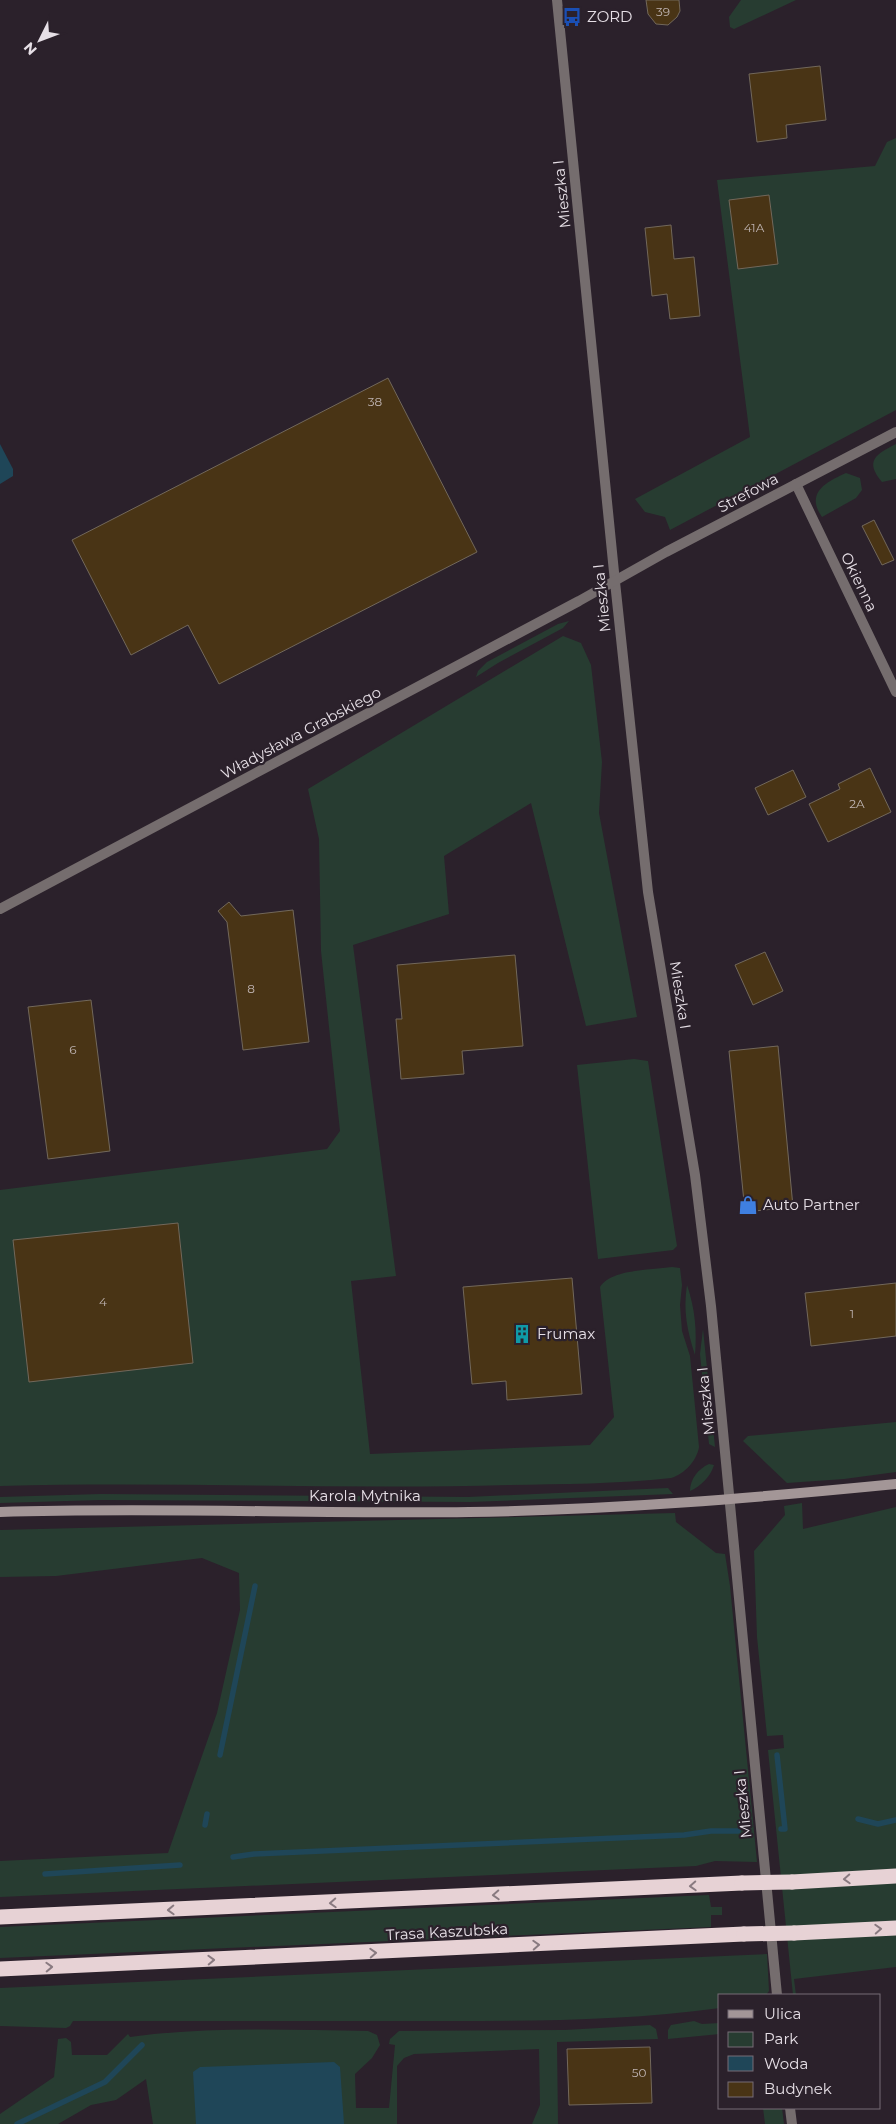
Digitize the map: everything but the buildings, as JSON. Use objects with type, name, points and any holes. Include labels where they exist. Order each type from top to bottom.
[{"type":"highway","points":[[0,1917],[896,1876]]},
{"type":"highway","name":"Trasa Kaszubska","points":[[0,1969],[896,1928]]},
{"type":"street","name":"Mieszka I","points":[[558,0],[615,582],[648,892],[694,1175],[711,1306],[777,1994]]},
{"type":"street","name":"Strefowa","points":[[615,582],[666,552],[896,432]]},
{"type":"street","name":"Okienna","points":[[796,484],[896,692]]},
{"type":"street","name":"Władysława Grabskiego","points":[[0,909],[615,582]]},
{"type":"street","name":"Karola Mytnika","points":[[0,1512],[102,1509],[469,1512],[730,1500],[896,1484]]},
{"type":"street","points":[[790,2109],[792,2124]]},
{"type":"green space","points":[[741,0],[796,0],[734,29],[730,27],[729,17]]},
{"type":"green space","points":[[896,138],[896,410],[670,530],[665,517],[645,512],[635,499],[750,437],[717,180],[875,166],[887,142]]},
{"type":"green space","points":[[896,444],[896,479],[882,482],[874,469],[873,463],[878,455]]},
{"type":"green space","points":[[846,473],[860,478],[862,490],[856,498],[822,517],[817,509],[816,501],[820,489],[831,480]]},
{"type":"green space","points":[[569,621],[563,628],[476,677],[478,671],[487,662],[558,624]]},
{"type":"green space","points":[[563,636],[581,643],[591,665],[602,762],[599,813],[637,1017],[586,1026],[531,803],[444,856],[449,914],[353,945],[396,1276],[351,1281],[370,1454],[590,1445],[614,1417],[600,1287],[605,1281],[622,1274],[672,1267],[680,1268],[682,1331],[690,1356],[699,1447],[693,1461],[685,1470],[671,1478],[590,1483],[382,1487],[127,1484],[0,1486],[0,1190],[327,1149],[340,1131],[321,951],[319,839],[308,789]]},
{"type":"green space","points":[[634,1059],[648,1061],[677,1246],[673,1250],[598,1259],[577,1065]]},
{"type":"green space","points":[[687,1285],[695,1320],[695,1355],[686,1320]]},
{"type":"green space","points":[[703,1329],[715,1447],[709,1444],[700,1354]]},
{"type":"green space","points":[[896,1422],[896,1472],[844,1479],[787,1483],[743,1441],[748,1436]]},
{"type":"green space","points":[[709,1464],[714,1465],[708,1477],[690,1491],[691,1482],[695,1475]]},
{"type":"green space","points":[[668,1488],[673,1494],[470,1502],[100,1500],[0,1503],[0,1497],[101,1494],[468,1497]]},
{"type":"green space","points":[[802,1503],[803,1529],[896,1507],[896,1967],[794,1979],[796,1994],[793,1994],[768,1750],[784,1748],[783,1735],[767,1736],[757,1637],[754,1551],[785,1515],[784,1506]]},
{"type":"green space","points":[[675,1513],[676,1522],[716,1553],[725,1554],[730,1586],[757,1862],[715,1861],[696,1866],[0,1897],[0,1861],[168,1853],[217,1713],[240,1610],[239,1573],[202,1558],[56,1576],[0,1577],[0,1530]]},
{"type":"green space","points":[[709,1895],[711,1907],[722,1907],[722,1915],[711,1915],[711,1927],[0,1958],[0,1927]]},
{"type":"green space","points":[[767,1954],[769,1991],[767,1994],[718,1994],[718,2008],[644,2016],[529,2021],[73,2021],[66,2028],[0,2026],[0,1988]]},
{"type":"green space","points":[[694,2021],[702,2024],[718,2023],[718,2034],[668,2039],[668,2030],[671,2025]]},
{"type":"green space","points":[[650,2025],[656,2029],[658,2039],[557,2042],[558,2124],[532,2124],[540,2105],[539,2049],[414,2054],[404,2058],[397,2066],[397,2124],[153,2124],[146,2079],[116,2100],[91,2105],[58,2124],[0,2124],[0,2114],[54,2077],[58,2039],[66,2038],[71,2042],[72,2055],[107,2055],[128,2034],[130,2037],[219,2030],[368,2031],[377,2035],[380,2045],[372,2058],[355,2074],[356,2108],[389,2108],[395,2045],[389,2044],[390,2039],[399,2031],[565,2030]]},
{"type":"green space","points":[[763,2109],[782,2109],[784,2124],[765,2124]]},
{"type":"water","points":[[0,444],[13,469],[13,476],[0,484]]},
{"type":"water","points":[[334,2062],[340,2067],[344,2124],[196,2124],[193,2072],[200,2067]]},
{"type":"waterway","points":[[220,1755],[255,1586]]},
{"type":"waterway","points":[[777,1755],[785,1829],[781,1829]]},
{"type":"waterway","points":[[205,1825],[207,1814]]},
{"type":"waterway","points":[[858,1819],[878,1824],[896,1820]]},
{"type":"waterway","points":[[233,1857],[254,1854],[738,1831]]},
{"type":"waterway","points":[[45,1874],[180,1865]]},
{"type":"waterway","points":[[17,2124],[105,2082],[142,2045]]},
{"type":"place","name":"ZORD","points":[[572,17]]},
{"type":"place","name":"Auto Partner","points":[[748,1205]]},
{"type":"place","name":"Frumax","points":[[522,1334]]}]
